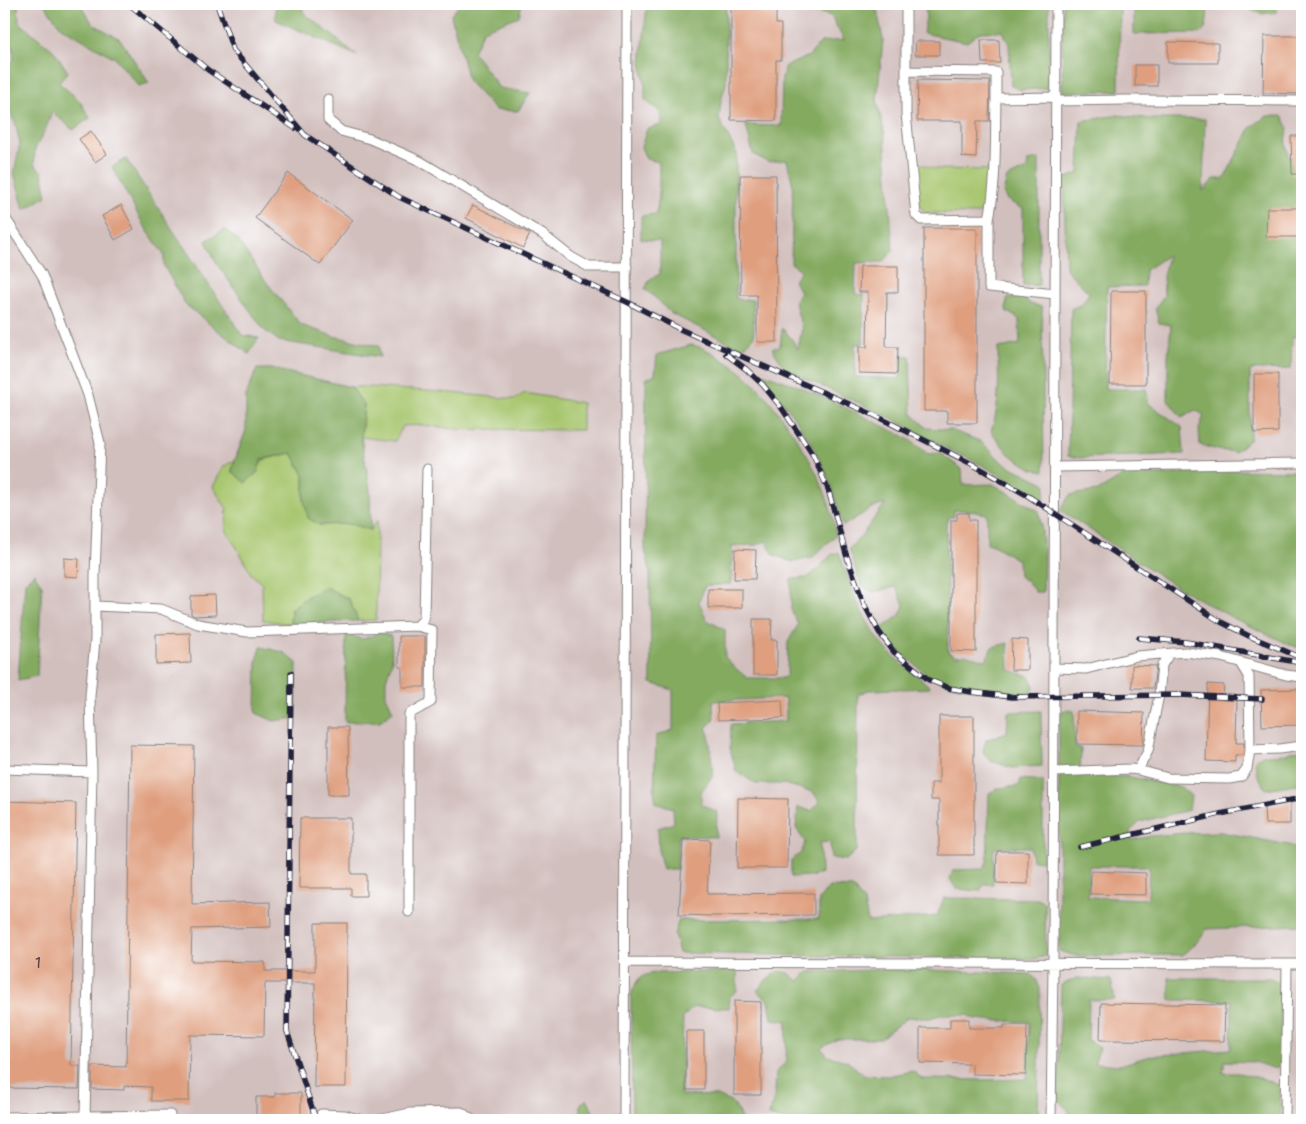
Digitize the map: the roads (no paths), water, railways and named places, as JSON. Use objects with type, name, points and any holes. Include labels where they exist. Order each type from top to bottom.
[{"type":"lane","points":[[624,1120],[627,4]]},
{"type":"lane","points":[[906,4],[906,114],[916,215],[921,220],[989,219]]},
{"type":"lane","points":[[1051,1120],[1056,4]]},
{"type":"lane","points":[[906,71],[996,72],[995,168],[993,201],[989,219],[989,287],[1055,294]]},
{"type":"lane","points":[[996,98],[1302,101]]},
{"type":"lane","points":[[328,99],[328,120],[341,131],[370,139],[420,161],[542,234],[571,257],[589,268],[627,268]]},
{"type":"lane","points":[[4,216],[42,276],[88,395],[100,444],[95,575],[96,640],[90,696],[92,772],[86,1118]]},
{"type":"lane","points":[[1055,466],[1302,463]]},
{"type":"lane","points":[[417,626],[424,618],[427,469]]},
{"type":"lane","points":[[95,606],[161,609],[198,624],[248,632],[417,626],[432,630],[431,702],[409,714],[409,912]]},
{"type":"lane","points":[[1054,668],[1086,669],[1137,656],[1186,652],[1221,657],[1286,675],[1302,677]]},
{"type":"lane","points":[[1138,770],[1148,751],[1159,695],[1162,665],[1169,654]]},
{"type":"lane","points":[[1054,772],[1138,770],[1168,778],[1229,779],[1241,777],[1247,769],[1250,750],[1249,676],[1241,663]]},
{"type":"lane","points":[[1250,750],[1302,746]]},
{"type":"lane","points":[[4,770],[92,772]]},
{"type":"lane","points":[[625,962],[1302,964]]},
{"type":"lane","points":[[1285,1120],[1287,964]]},
{"type":"lane","points":[[378,1120],[410,1113],[461,1112],[472,1120]]},
{"type":"lane","points":[[321,1114],[345,1115],[362,1120]]},
{"type":"lane","points":[[4,1116],[86,1118],[170,1115],[170,1120]]},
{"type":"railway","points":[[129,4],[208,70],[295,128]]},
{"type":"railway","points":[[217,4],[233,50],[305,135],[399,197],[627,302],[682,330],[874,415],[972,464],[1025,494],[1221,622],[1302,658]]},
{"type":"railway","points":[[726,354],[763,385],[781,407],[813,455],[828,489],[846,554],[864,604],[879,632],[894,652],[929,680],[949,688],[1011,697],[1179,695],[1262,699]]},
{"type":"railway","points":[[1139,638],[1186,642],[1302,663]]},
{"type":"railway","points":[[291,673],[287,1031],[316,1120]]},
{"type":"railway","points":[[1080,847],[1220,814],[1302,798]]}]
